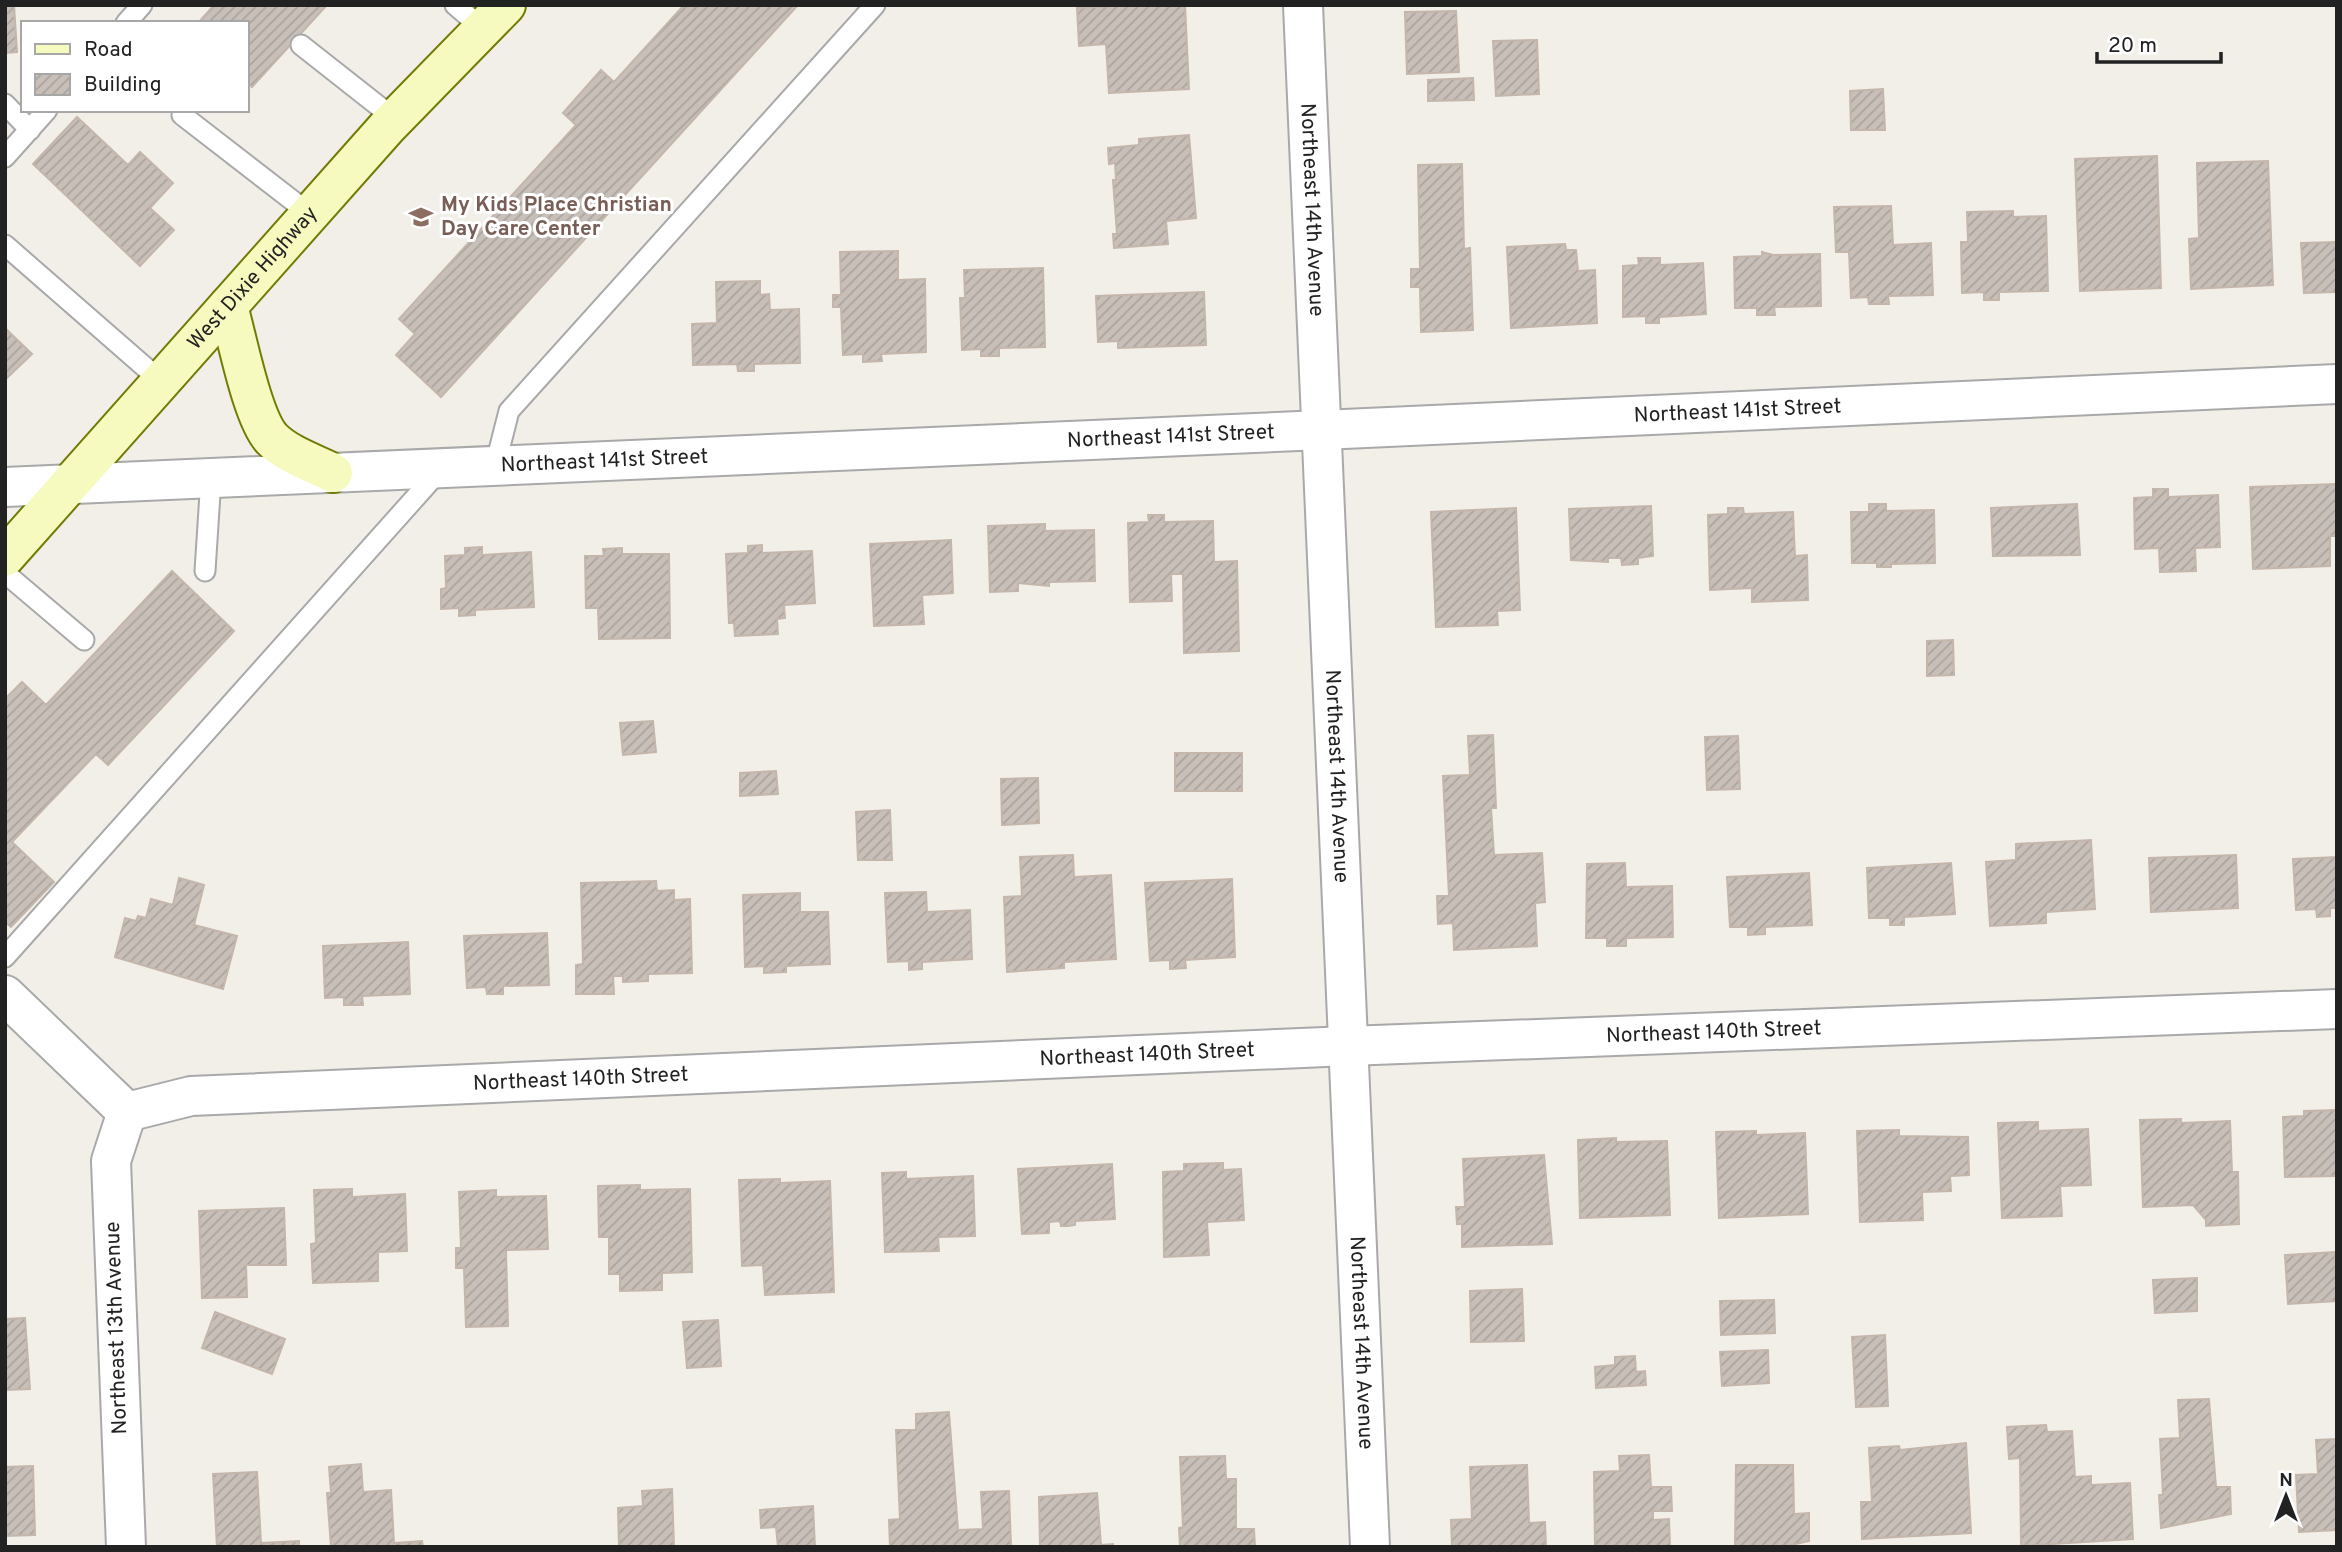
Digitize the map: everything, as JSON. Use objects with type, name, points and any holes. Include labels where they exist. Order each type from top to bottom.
[{"type":"main road","name":"West Dixie Highway","points":[[5,556],[395,120],[481,13]]},
{"type":"main road","points":[[228,306],[259,415],[271,437],[286,450],[333,473]]},
{"type":"street","name":"Northeast 14th Avenue","points":[[1303,5],[1370,1547]]},
{"type":"street","name":"Northeast 141st Street","points":[[5,487],[2337,384]]},
{"type":"street","points":[[5,995],[127,1112]]},
{"type":"street","name":"Northeast 140th Street","points":[[127,1112],[191,1096],[1348,1046],[2337,1009]]},
{"type":"street","name":"Northeast 13th Avenue","points":[[126,1547],[111,1161],[127,1112]]},
{"type":"lane","points":[[128,21],[142,5]]},
{"type":"lane","points":[[495,466],[509,411],[875,5]]},
{"type":"lane","points":[[301,45],[395,120]]},
{"type":"lane","points":[[5,104],[30,130]]},
{"type":"lane","points":[[5,157],[45,112]]},
{"type":"lane","points":[[182,115],[310,214]]},
{"type":"lane","points":[[5,245],[162,382]]},
{"type":"lane","points":[[5,957],[441,469]]},
{"type":"lane","points":[[205,571],[211,478]]},
{"type":"lane","points":[[5,573],[84,640]]},
{"type":"building","points":[[5,5],[14,5],[17,52],[5,53]]},
{"type":"building","points":[[214,5],[327,5],[252,87],[248,83],[248,21],[200,21]]},
{"type":"building","points":[[684,5],[798,5],[441,397],[396,355],[415,334],[399,319],[576,125],[563,113],[601,70],[614,82]]},
{"type":"building","points":[[1185,5],[1189,89],[1109,93],[1106,44],[1079,46],[1077,8]]},
{"type":"building","points":[[1456,11],[1459,72],[1407,74],[1405,12]]},
{"type":"building","points":[[1537,40],[1539,94],[1496,96],[1493,41]]},
{"type":"building","points":[[1473,78],[1474,100],[1428,101],[1428,80]]},
{"type":"building","points":[[1883,89],[1885,130],[1851,130],[1850,91]]},
{"type":"building","points":[[77,117],[128,165],[140,152],[173,183],[150,208],[174,230],[140,266],[33,164]]},
{"type":"building","points":[[1189,135],[1196,218],[1166,221],[1168,244],[1114,248],[1113,234],[1117,234],[1113,180],[1116,180],[1115,163],[1109,164],[1108,148],[1139,145],[1139,139]]},
{"type":"building","points":[[2157,156],[2161,288],[2080,291],[2075,159]]},
{"type":"building","points":[[2268,161],[2273,285],[2191,289],[2189,239],[2199,238],[2197,163]]},
{"type":"building","points":[[1462,164],[1464,249],[1470,248],[1473,330],[1421,332],[1420,287],[1411,287],[1411,269],[1420,269],[1418,165]]},
{"type":"building","points":[[1891,206],[1893,245],[1931,243],[1933,295],[1888,296],[1889,304],[1869,304],[1868,297],[1851,298],[1849,252],[1836,252],[1834,207]]},
{"type":"building","points":[[2013,211],[2013,217],[2046,216],[2048,291],[1999,292],[1999,300],[1984,300],[1984,292],[1962,293],[1961,242],[1968,242],[1967,212]]},
{"type":"building","points":[[2337,242],[2337,292],[2304,293],[2301,243]]},
{"type":"building","points":[[1565,244],[1566,250],[1576,250],[1578,271],[1595,270],[1597,323],[1511,328],[1507,247]]},
{"type":"building","points":[[898,251],[898,280],[925,279],[926,352],[881,354],[882,361],[863,362],[863,354],[843,355],[841,307],[833,307],[833,295],[841,295],[840,252]]},
{"type":"building","points":[[1762,252],[1773,255],[1820,254],[1821,306],[1774,307],[1775,315],[1757,315],[1757,308],[1735,308],[1734,257],[1762,256]]},
{"type":"building","points":[[1638,258],[1660,258],[1660,265],[1703,263],[1706,314],[1659,317],[1659,323],[1646,323],[1646,316],[1623,317],[1623,266],[1639,265]]},
{"type":"building","points":[[1043,268],[1045,347],[999,348],[999,356],[981,356],[981,349],[962,350],[960,298],[965,298],[964,270]]},
{"type":"building","points":[[760,281],[760,295],[769,294],[770,310],[799,309],[800,363],[754,364],[754,371],[738,371],[737,364],[693,365],[692,324],[717,323],[716,282]]},
{"type":"building","points":[[1204,292],[1206,345],[1118,348],[1118,341],[1098,342],[1096,296]]},
{"type":"building","points":[[5,328],[32,354],[5,380]]},
{"type":"building","points":[[2337,484],[2337,536],[2330,536],[2330,566],[2253,569],[2250,487]]},
{"type":"building","points":[[2153,489],[2168,489],[2168,497],[2218,495],[2220,547],[2195,548],[2196,571],[2160,572],[2159,548],[2135,549],[2134,498],[2153,497]]},
{"type":"building","points":[[1869,504],[1886,504],[1886,511],[1934,510],[1935,563],[1877,567],[1877,563],[1852,563],[1851,512],[1869,512]]},
{"type":"building","points":[[2077,504],[2080,555],[1993,556],[1991,508]]},
{"type":"building","points":[[1651,506],[1653,556],[1638,558],[1638,564],[1622,565],[1621,558],[1608,558],[1608,562],[1571,560],[1569,509]]},
{"type":"building","points":[[1516,508],[1520,610],[1497,611],[1498,625],[1436,627],[1431,512]]},
{"type":"building","points":[[1728,508],[1743,508],[1744,514],[1793,512],[1795,556],[1807,555],[1808,600],[1752,602],[1752,588],[1710,590],[1708,515],[1728,514]]},
{"type":"building","points":[[1148,515],[1164,515],[1164,522],[1213,521],[1214,562],[1237,561],[1239,651],[1184,653],[1183,574],[1171,574],[1172,601],[1130,602],[1128,523],[1149,522]]},
{"type":"building","points":[[1045,524],[1045,531],[1094,530],[1095,581],[1049,582],[1049,586],[1018,583],[1018,591],[990,592],[988,526]]},
{"type":"building","points":[[951,540],[953,593],[922,595],[924,624],[874,626],[870,544]]},
{"type":"building","points":[[762,545],[762,553],[812,551],[815,603],[784,605],[785,618],[777,619],[778,634],[735,636],[734,623],[729,623],[726,554],[748,553],[748,546]]},
{"type":"building","points":[[482,547],[482,555],[531,552],[534,607],[475,610],[475,615],[459,616],[459,608],[441,609],[441,589],[446,588],[445,556],[465,555],[465,548]]},
{"type":"building","points":[[622,548],[622,554],[669,554],[670,638],[599,639],[598,608],[586,608],[585,556],[604,556],[603,549]]},
{"type":"building","points":[[172,571],[234,631],[108,765],[96,754],[12,842],[54,882],[11,927],[5,922],[5,699],[22,682],[46,705]]},
{"type":"building","points":[[1953,640],[1954,675],[1927,676],[1927,641]]},
{"type":"building","points":[[653,721],[656,752],[623,755],[620,723]]},
{"type":"building","points":[[1493,735],[1496,808],[1491,808],[1494,855],[1542,853],[1545,902],[1535,903],[1537,946],[1454,950],[1453,923],[1438,924],[1437,896],[1449,896],[1443,776],[1470,775],[1468,736]]},
{"type":"building","points":[[1738,736],[1740,789],[1707,790],[1705,737]]},
{"type":"building","points":[[1175,753],[1242,753],[1242,791],[1175,791]]},
{"type":"building","points":[[776,771],[778,794],[740,796],[740,773]]},
{"type":"building","points":[[1038,778],[1039,823],[1002,825],[1001,779]]},
{"type":"building","points":[[890,810],[892,860],[858,860],[856,812]]},
{"type":"building","points":[[2091,840],[2095,909],[2046,912],[2046,923],[1990,926],[1986,862],[2016,860],[2016,844]]},
{"type":"building","points":[[1073,855],[1074,877],[1111,875],[1116,959],[1064,962],[1064,968],[1007,972],[1004,897],[1022,896],[1020,857]]},
{"type":"building","points":[[2236,855],[2238,908],[2151,912],[2149,858]]},
{"type":"building","points":[[2337,857],[2337,908],[2330,908],[2330,916],[2317,917],[2316,909],[2296,910],[2293,859]]},
{"type":"building","points":[[1625,863],[1626,887],[1672,886],[1673,937],[1626,938],[1626,946],[1607,946],[1607,938],[1586,938],[1587,864]]},
{"type":"building","points":[[1951,863],[1955,914],[1904,917],[1904,925],[1890,925],[1890,918],[1869,918],[1867,868]]},
{"type":"building","points":[[1809,873],[1812,925],[1765,927],[1765,934],[1748,935],[1748,927],[1730,927],[1727,877]]},
{"type":"building","points":[[179,878],[204,885],[194,925],[237,936],[223,989],[115,957],[125,918],[136,921],[138,916],[146,918],[151,899],[173,905]]},
{"type":"building","points":[[1232,879],[1235,957],[1185,960],[1186,968],[1170,969],[1170,960],[1150,961],[1145,883]]},
{"type":"building","points":[[656,881],[657,891],[674,890],[674,900],[690,899],[692,973],[648,974],[648,981],[623,982],[623,976],[613,976],[614,994],[576,994],[576,965],[583,964],[581,883]]},
{"type":"building","points":[[926,892],[927,912],[970,910],[972,959],[922,962],[922,969],[909,970],[909,961],[888,962],[885,893]]},
{"type":"building","points":[[800,893],[800,912],[828,912],[830,964],[786,966],[786,972],[764,973],[764,966],[745,967],[743,895]]},
{"type":"building","points":[[547,933],[549,985],[503,986],[503,994],[487,994],[486,987],[467,988],[464,936]]},
{"type":"building","points":[[408,942],[410,994],[362,996],[363,1005],[344,1005],[344,997],[325,998],[323,946]]},
{"type":"building","points":[[2337,1110],[2337,1176],[2285,1177],[2283,1117],[2304,1116],[2304,1111]]},
{"type":"building","points":[[2181,1119],[2181,1123],[2230,1121],[2232,1172],[2238,1172],[2239,1224],[2206,1226],[2206,1220],[2193,1205],[2143,1207],[2140,1120]]},
{"type":"building","points":[[2038,1122],[2038,1131],[2088,1129],[2091,1185],[2060,1186],[2062,1216],[2002,1218],[1998,1123]]},
{"type":"building","points":[[1899,1130],[1899,1136],[1968,1137],[1969,1175],[1950,1176],[1951,1191],[1922,1192],[1923,1220],[1860,1222],[1857,1131]]},
{"type":"building","points":[[1756,1131],[1756,1135],[1805,1133],[1808,1214],[1719,1218],[1716,1132]]},
{"type":"building","points":[[1616,1138],[1616,1142],[1667,1141],[1670,1215],[1580,1218],[1578,1140]]},
{"type":"building","points":[[1544,1155],[1552,1244],[1462,1247],[1462,1224],[1457,1224],[1456,1207],[1465,1207],[1463,1159]]},
{"type":"building","points":[[1223,1163],[1223,1170],[1241,1169],[1244,1220],[1207,1222],[1209,1255],[1164,1257],[1163,1172],[1184,1171],[1184,1164]]},
{"type":"building","points":[[1112,1164],[1115,1219],[1075,1221],[1075,1225],[1068,1226],[1061,1226],[1060,1221],[1049,1222],[1049,1233],[1022,1234],[1018,1169]]},
{"type":"building","points":[[906,1172],[906,1179],[973,1176],[975,1236],[938,1237],[939,1251],[885,1252],[882,1173]]},
{"type":"building","points":[[780,1179],[780,1183],[830,1181],[834,1292],[765,1295],[763,1265],[742,1266],[739,1180]]},
{"type":"building","points":[[640,1185],[640,1190],[690,1189],[692,1272],[662,1273],[662,1290],[620,1291],[620,1274],[609,1274],[609,1237],[599,1237],[598,1186]]},
{"type":"building","points":[[352,1189],[352,1197],[405,1194],[407,1251],[378,1252],[378,1281],[313,1283],[311,1244],[316,1243],[314,1190]]},
{"type":"building","points":[[496,1190],[496,1197],[546,1196],[548,1249],[506,1250],[508,1326],[466,1327],[464,1268],[456,1268],[456,1248],[461,1248],[459,1192]]},
{"type":"building","points":[[284,1208],[286,1265],[246,1265],[247,1297],[202,1298],[199,1211]]},
{"type":"building","points":[[2335,1252],[2337,1301],[2288,1304],[2285,1255]]},
{"type":"building","points":[[2197,1278],[2197,1311],[2155,1313],[2153,1280]]},
{"type":"building","points":[[1522,1289],[1524,1341],[1471,1342],[1470,1291]]},
{"type":"building","points":[[1774,1300],[1775,1333],[1721,1335],[1720,1301]]},
{"type":"building","points":[[215,1312],[285,1339],[272,1374],[202,1348]]},
{"type":"building","points":[[25,1318],[30,1389],[5,1390],[5,1319]]},
{"type":"building","points":[[718,1320],[721,1366],[687,1368],[683,1322]]},
{"type":"building","points":[[1885,1335],[1888,1406],[1856,1407],[1852,1337]]},
{"type":"building","points":[[1768,1350],[1769,1383],[1722,1386],[1720,1352]]},
{"type":"building","points":[[1635,1356],[1636,1372],[1645,1371],[1646,1385],[1596,1388],[1595,1367],[1615,1365],[1615,1357]]},
{"type":"building","points":[[2209,1399],[2216,1487],[2230,1487],[2231,1514],[2161,1528],[2159,1495],[2163,1495],[2160,1439],[2180,1438],[2178,1400]]},
{"type":"building","points":[[949,1412],[958,1530],[983,1529],[981,1492],[1009,1491],[1011,1547],[890,1547],[889,1520],[900,1519],[896,1430],[916,1430],[916,1414]]},
{"type":"building","points":[[2046,1425],[2047,1432],[2072,1431],[2075,1477],[2091,1476],[2091,1485],[2130,1483],[2133,1539],[2021,1546],[2020,1458],[2009,1459],[2007,1427]]},
{"type":"building","points":[[2337,1439],[2337,1530],[2299,1532],[2296,1475],[2318,1474],[2316,1440]]},
{"type":"building","points":[[1966,1443],[1971,1533],[1862,1539],[1861,1502],[1872,1502],[1869,1448],[1899,1446],[1900,1450]]},
{"type":"building","points":[[1649,1455],[1651,1487],[1671,1487],[1672,1511],[1653,1511],[1653,1520],[1669,1519],[1670,1547],[1595,1547],[1594,1472],[1620,1471],[1619,1456]]},
{"type":"building","points":[[1225,1456],[1226,1479],[1236,1479],[1236,1529],[1254,1529],[1255,1547],[1180,1547],[1179,1528],[1183,1527],[1180,1457]]},
{"type":"building","points":[[361,1464],[363,1492],[391,1490],[394,1543],[422,1541],[423,1547],[331,1547],[327,1493],[331,1493],[329,1467]]},
{"type":"building","points":[[1527,1465],[1529,1523],[1545,1522],[1546,1547],[1452,1547],[1451,1520],[1472,1519],[1470,1467]]},
{"type":"building","points":[[1736,1465],[1793,1465],[1794,1514],[1809,1513],[1809,1541],[1783,1547],[1735,1547]]},
{"type":"building","points":[[33,1466],[35,1535],[5,1536],[5,1467]]},
{"type":"building","points":[[257,1472],[261,1543],[299,1541],[299,1547],[217,1547],[213,1474]]},
{"type":"building","points":[[672,1489],[674,1547],[619,1547],[618,1508],[643,1506],[642,1491]]},
{"type":"building","points":[[1097,1493],[1101,1545],[1113,1544],[1113,1547],[1040,1547],[1039,1497]]},
{"type":"building","points":[[813,1506],[815,1547],[778,1547],[776,1527],[761,1528],[760,1510]]},
{"type":"place","name":"My Kids Place Christian Day Care Center","points":[[421,217]]}]
